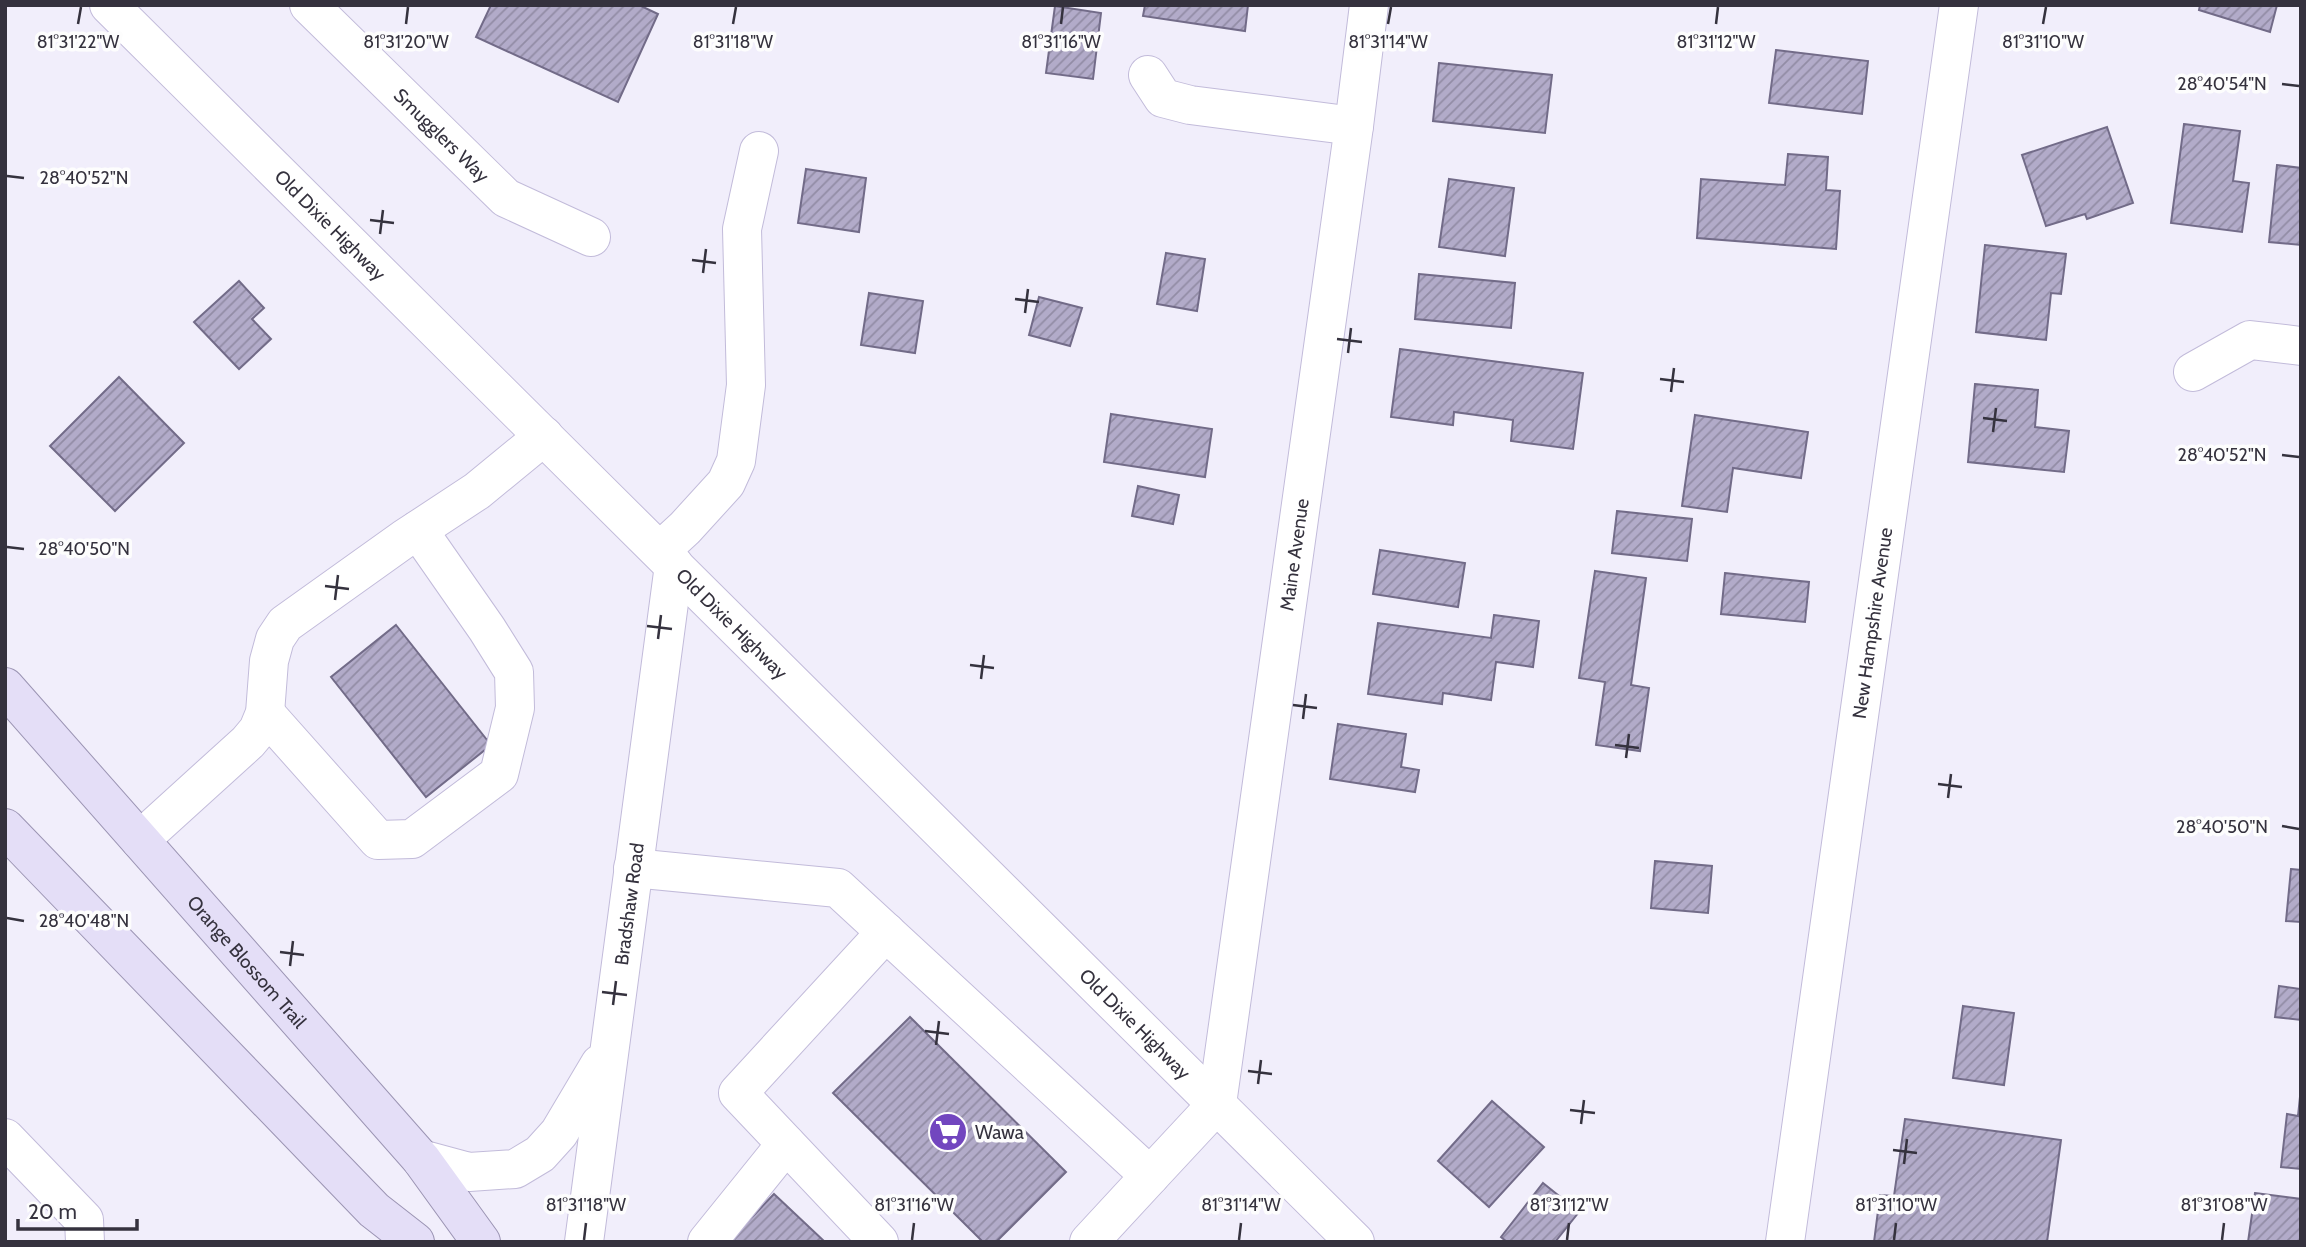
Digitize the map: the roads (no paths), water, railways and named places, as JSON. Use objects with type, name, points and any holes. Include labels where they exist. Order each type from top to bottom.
[{"type":"main road","name":"Orange Blossom Trail","points":[[5,687],[421,1159],[481,1242]]},
{"type":"main road","points":[[5,828],[374,1210],[409,1240]]},
{"type":"street","name":"Old Dixie Highway","points":[[109,5],[1355,1242]]},
{"type":"street","name":"Smugglers Way","points":[[309,5],[506,198],[591,237]]},
{"type":"street","name":"Maine Avenue","points":[[1217,1104],[1369,5]]},
{"type":"street","name":"New Hampshire Avenue","points":[[1785,1242],[1959,5]]},
{"type":"street","points":[[1148,75],[1163,99],[1190,105],[1354,126]]},
{"type":"street","points":[[667,558],[726,483],[736,461],[746,385],[742,229],[759,151]]},
{"type":"street","points":[[2193,372],[2250,340],[2301,346]]},
{"type":"street","points":[[140,841],[258,730],[265,713],[269,660],[275,639],[285,624],[477,491],[544,436]]},
{"type":"street","points":[[265,713],[378,840],[412,839],[499,774],[515,708],[514,672],[418,530]]},
{"type":"street","name":"Bradshaw Road","points":[[584,1242],[633,868],[667,558]]},
{"type":"street","points":[[633,868],[838,888],[1150,1176]]},
{"type":"street","points":[[879,1242],[738,1093],[886,932]]},
{"type":"street","points":[[421,1159],[469,1172],[516,1169],[540,1154],[559,1133],[608,1051]]},
{"type":"street","points":[[1089,1242],[1217,1104]]},
{"type":"street","points":[[5,1138],[84,1220],[85,1242]]},
{"type":"street","points":[[707,1242],[786,1144]]},
{"type":"place","name":"Wawa","points":[[948,1132]]}]
